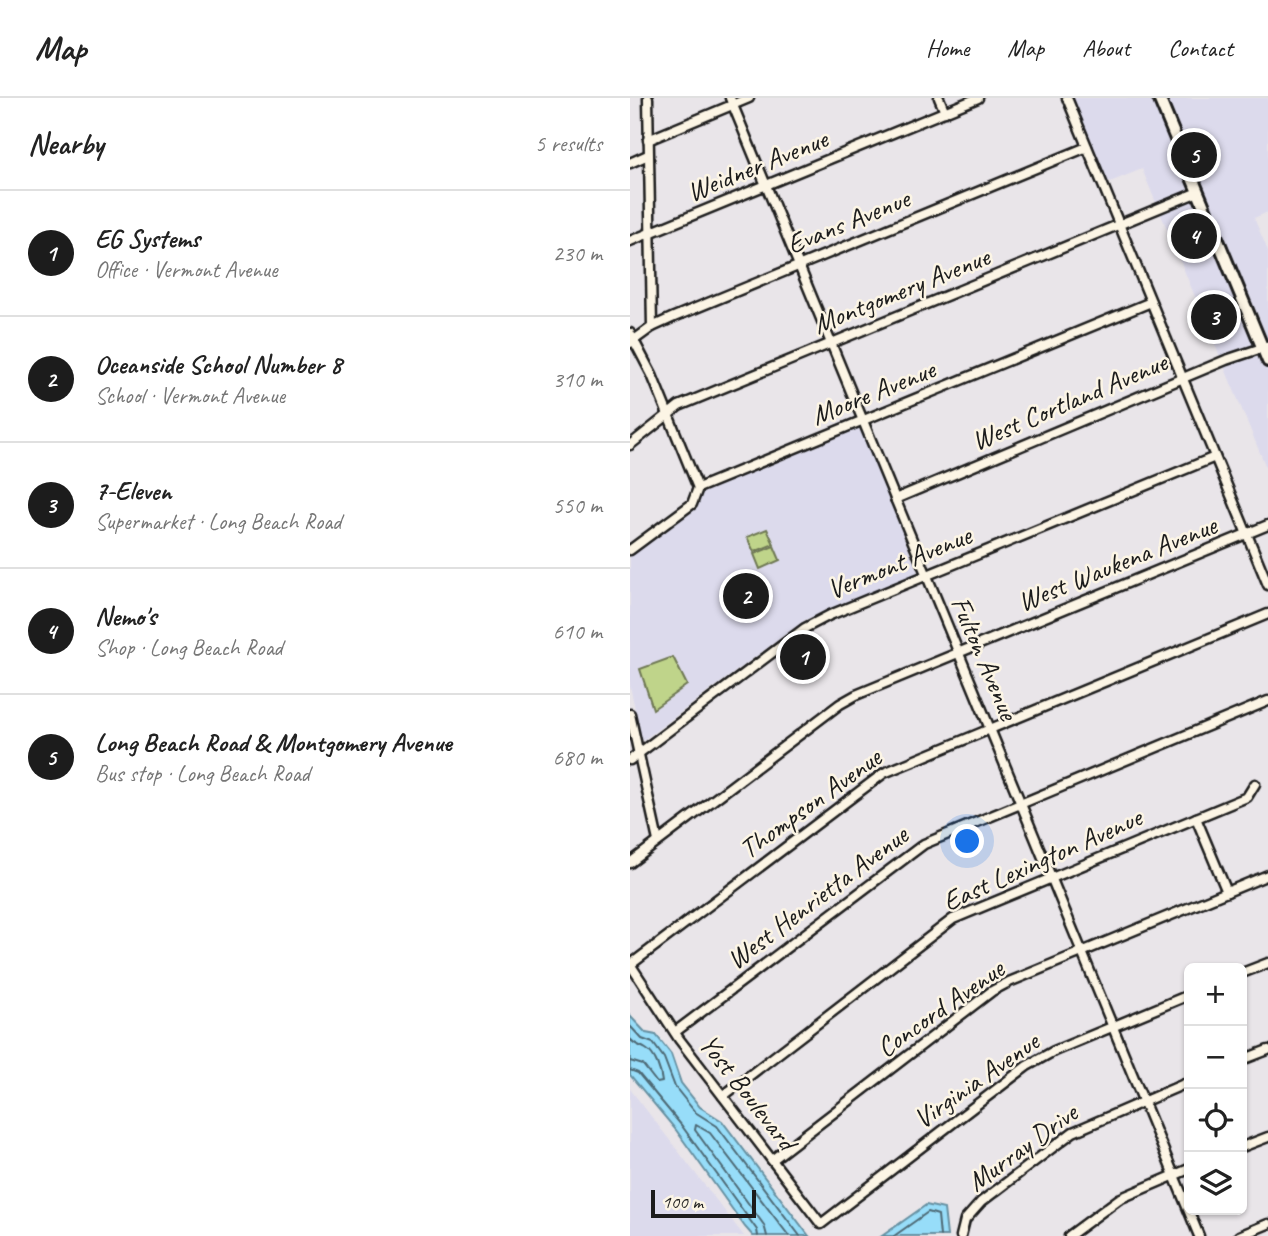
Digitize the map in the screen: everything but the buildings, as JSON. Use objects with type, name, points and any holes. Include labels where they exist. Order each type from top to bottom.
[{"type":"main road","points":[[1159,98],[1265,347],[1268,361]]},
{"type":"street","points":[[648,98],[652,327]]},
{"type":"street","points":[[648,140],[731,102],[749,98]]},
{"type":"street","points":[[939,98],[945,112]]},
{"type":"street","name":"Weidner Avenue","points":[[630,241],[978,98]]},
{"type":"street","points":[[1067,98],[1268,584]]},
{"type":"street","name":"Fulton Avenue","points":[[731,102],[1199,1236]]},
{"type":"street","name":"Evans Avenue","points":[[631,339],[652,327],[1087,147]]},
{"type":"street","points":[[630,163],[648,155]]},
{"type":"street","name":"Montgomery Avenue","points":[[630,445],[679,405],[1198,192]]},
{"type":"street","name":"Moore Avenue","points":[[630,550],[691,503],[698,488],[1151,302]]},
{"type":"street","points":[[631,339],[668,416],[698,488]]},
{"type":"street","name":"West Cortland Avenue","points":[[895,499],[1183,378],[1265,347]]},
{"type":"street","name":"Vermont Avenue","points":[[630,760],[805,628],[830,615],[1215,457]]},
{"type":"street","name":"West Waukena Avenue","points":[[630,863],[840,704],[1268,525]]},
{"type":"street","name":"Thompson Avenue","points":[[630,964],[875,779],[904,764],[1268,614]]},
{"type":"street","name":"West Henrietta Avenue","points":[[675,1032],[913,850],[943,835],[1268,701]]},
{"type":"street","points":[[630,714],[658,841]]},
{"type":"street","name":"East Lexington Avenue","points":[[723,1096],[953,919],[1247,797],[1255,784]]},
{"type":"street","points":[[1196,818],[1227,892]]},
{"type":"street","name":"Concord Avenue","points":[[772,1160],[992,991],[1268,875]]},
{"type":"street","points":[[1247,971],[1268,963]]},
{"type":"street","name":"Yost Boulevard","points":[[630,964],[675,1032],[821,1224],[841,1208]]},
{"type":"street","name":"Virginia Avenue","points":[[841,1208],[1027,1066],[1054,1051],[1184,997]]},
{"type":"street","points":[[1247,1058],[1268,1049]]},
{"type":"street","name":"Murray Drive","points":[[961,1236],[964,1222],[981,1202],[1073,1132],[1184,1084]]},
{"type":"street","points":[[1247,1145],[1268,1137]]},
{"type":"street","points":[[1069,1236],[1119,1199],[1184,1171]]},
{"type":"street","points":[[1239,1236],[1268,1224]]},
{"type":"shaded area","points":[[1069,98],[1268,98],[1268,212],[1254,218],[1268,251],[1268,472],[1142,169],[1105,184]]},
{"type":"shaded area","points":[[860,426],[918,573],[805,620],[642,741],[630,686],[630,557],[697,506],[703,490]]},
{"type":"shaded area","points":[[630,1089],[744,1236],[630,1236]]},
{"type":"green space","points":[[767,529],[774,544],[754,552],[747,537]]},
{"type":"green space","points":[[774,546],[780,560],[760,569],[754,554]]},
{"type":"green space","points":[[673,657],[687,685],[653,709],[640,669]]},
{"type":"water","points":[[630,1016],[646,1033],[656,1035],[671,1054],[681,1083],[700,1107],[722,1121],[809,1236],[753,1236],[745,1227],[676,1130],[630,1075]]},
{"type":"water","points":[[926,1205],[944,1209],[947,1236],[882,1236]]},
{"type":"place","name":"Long Beach Road & Montgomery Avenue","points":[[1194,155]]},
{"type":"place","name":"Nemo's","points":[[1194,236]]},
{"type":"place","name":"7-Eleven","points":[[1214,317]]},
{"type":"place","name":"Oceanside School Number 8","points":[[746,596]]},
{"type":"place","name":"EG Systems","points":[[803,657]]}]
